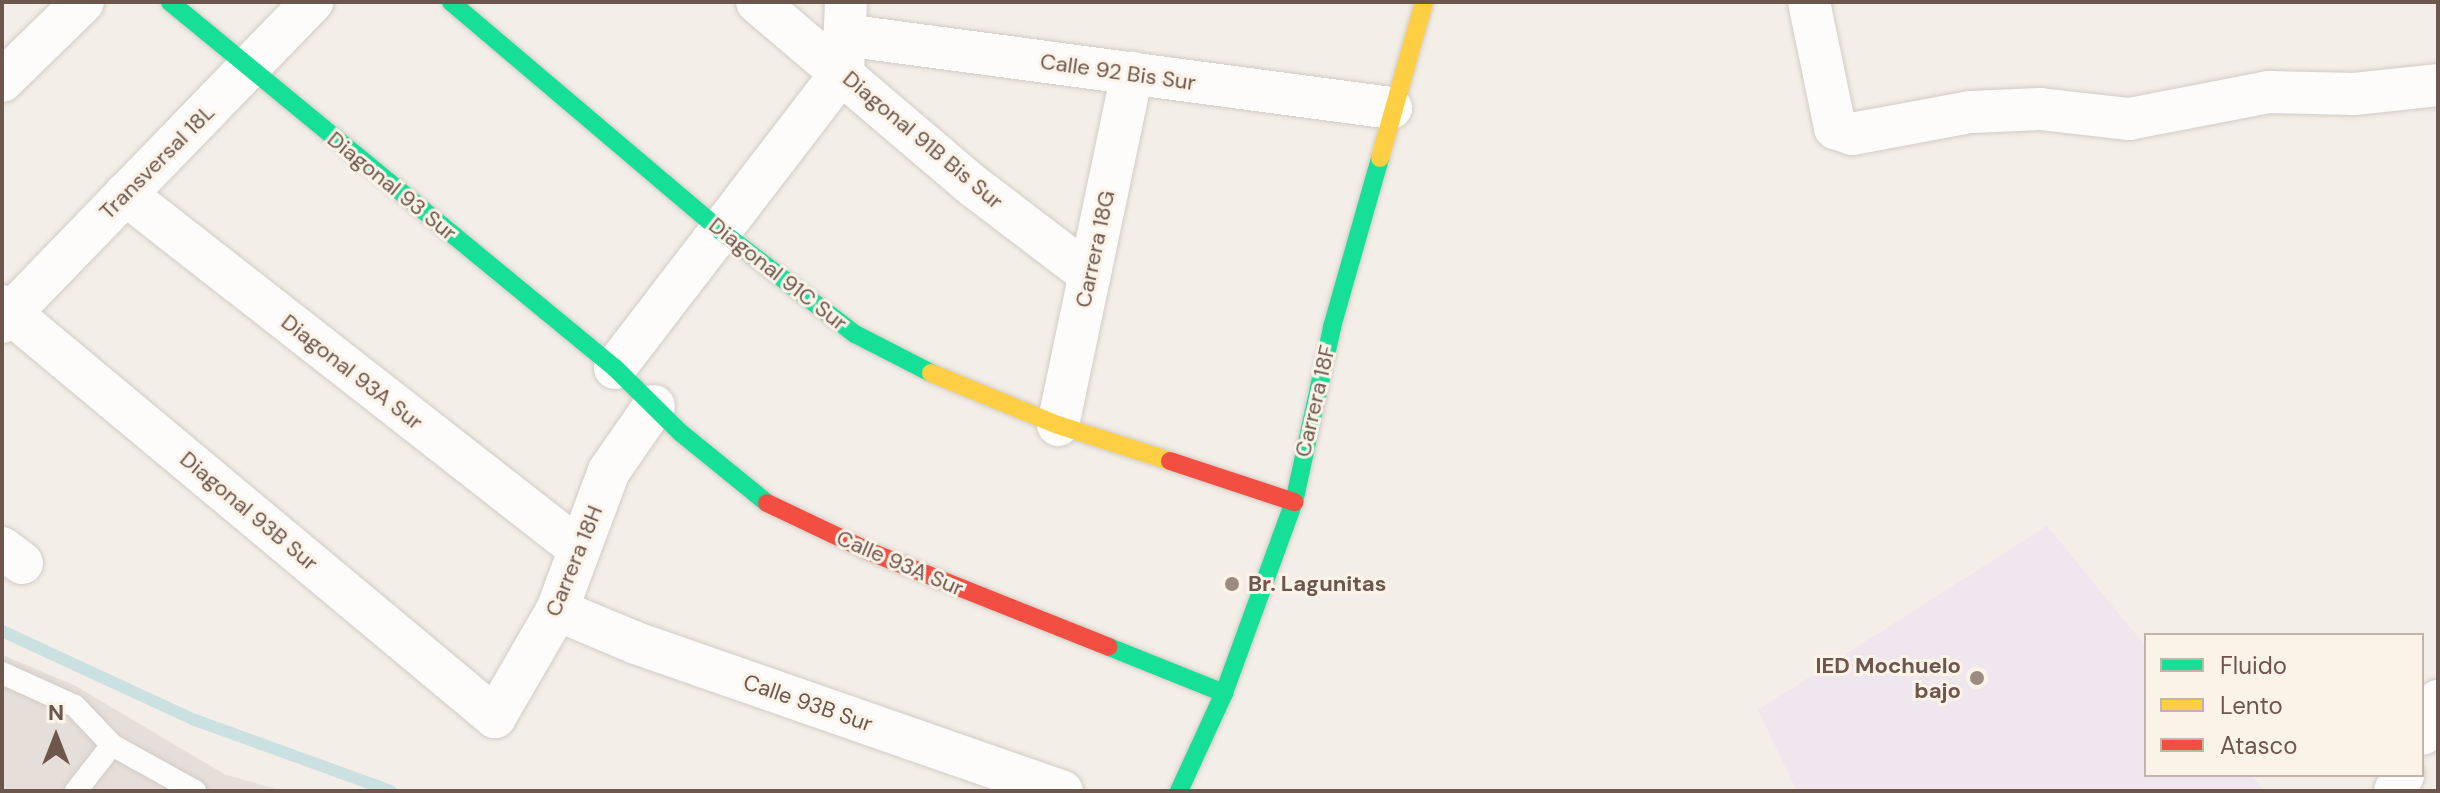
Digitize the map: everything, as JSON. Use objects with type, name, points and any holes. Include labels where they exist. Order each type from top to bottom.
[{"type":"street","points":[[2,81],[83,2]]},
{"type":"street","name":"Diagonal 93 Sur","points":[[170,2],[615,368]]},
{"type":"street","name":"Transversal 18L","points":[[5,314],[250,70],[312,2]]},
{"type":"street","name":"Diagonal 91C Sur","points":[[451,2],[722,232],[855,334],[915,366],[1058,425],[1294,502]]},
{"type":"street","name":"Diagonal 91B Bis Sur","points":[[757,2],[844,36],[972,185],[1090,275]]},
{"type":"street","name":"Carrera 18F","points":[[1179,791],[1224,693],[1294,502],[1310,411],[1391,108],[1424,2]]},
{"type":"street","points":[[1809,2],[1835,128],[1852,134],[1971,112],[2040,109],[2129,119],[2269,92],[2354,94],[2438,85]]},
{"type":"street","points":[[615,368],[722,232],[844,36]]},
{"type":"street","name":"Calle 92 Bis Sur","points":[[844,36],[1391,108]]},
{"type":"street","name":"Carrera 18G","points":[[1058,425],[1132,73]]},
{"type":"street","name":"Diagonal 93A Sur","points":[[125,194],[579,549]]},
{"type":"street","name":"Diagonal 93B Sur","points":[[5,314],[495,717]]},
{"type":"street","name":"Calle 93A Sur","points":[[615,368],[764,502],[868,551],[1224,693]]},
{"type":"street","name":"Carrera 18H","points":[[495,717],[557,610],[609,471],[654,406]]},
{"type":"street","name":"Calle 93B Sur","points":[[557,610],[636,643],[1062,791]]},
{"type":"street","points":[[2424,730],[2438,701]]},
{"type":"lane","points":[[2,673],[75,706],[112,745],[195,791]]},
{"type":"lane","points":[[76,791],[112,745]]},
{"type":"shaded area","name":"IED Mochuelo bajo","points":[[2047,526],[2144,645],[2144,777],[2253,777],[2264,791],[1797,791],[1758,710]]},
{"type":"shaded area","points":[[2,655],[74,685],[224,774],[282,791],[2,791]]},
{"type":"waterway","points":[[2,631],[195,720],[391,791]]},
{"type":"traffic: fast","points":[[170,2],[615,368],[681,433],[767,503]]},
{"type":"traffic: fast","points":[[451,2],[722,232],[855,334],[931,373]]},
{"type":"traffic: fast","points":[[1179,791],[1224,693],[1294,502],[1332,327],[1380,158]]},
{"type":"traffic: fast","points":[[1109,647],[1224,693]]},
{"type":"traffic: slow","points":[[1380,158],[1424,2]]},
{"type":"traffic: slow","points":[[931,373],[1058,425],[1170,461]]},
{"type":"traffic: jam","points":[[1170,461],[1294,502]]},
{"type":"traffic: jam","points":[[767,503],[868,551],[1109,647]]},
{"type":"place","name":"Br. Lagunitas","points":[[1232,584]]},
{"type":"place","name":"IED Mochuelo bajo","points":[[1977,678]]}]
